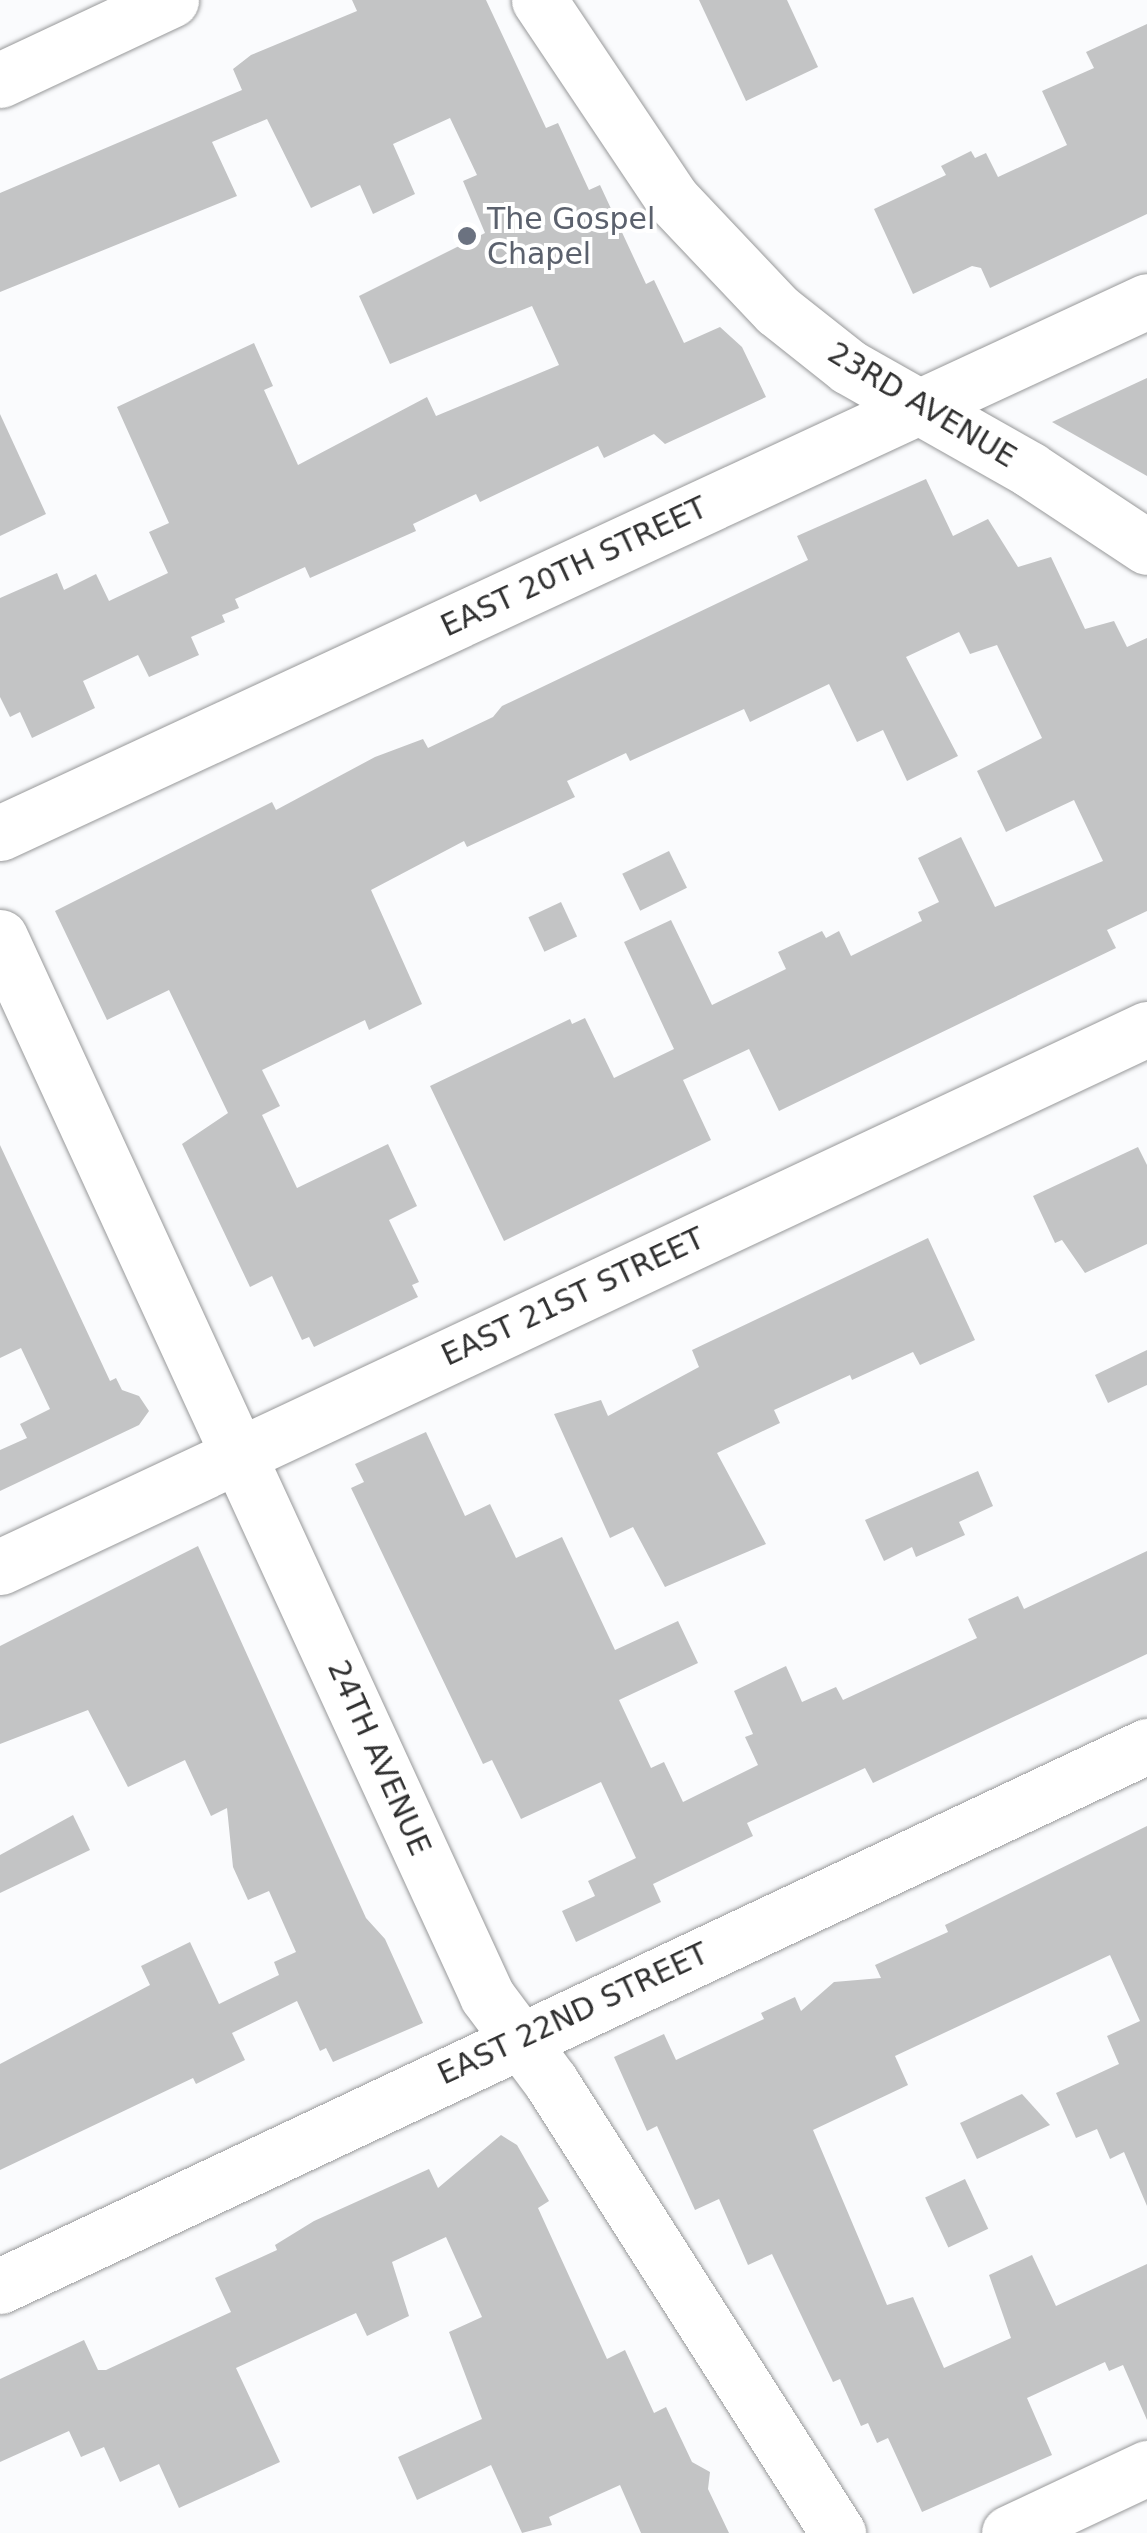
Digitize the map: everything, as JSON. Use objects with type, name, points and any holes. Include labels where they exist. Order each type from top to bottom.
[{"type":"street","points":[[0,80],[171,0]]},
{"type":"street","name":"23RD AVENUE","points":[[538,0],[672,199],[707,239],[792,321],[918,408],[1028,468],[1147,547]]},
{"type":"street","name":"EAST 20TH STREET","points":[[0,832],[1147,301]]},
{"type":"street","name":"24TH AVENUE","points":[[0,937],[240,1452],[486,1996],[551,2082],[838,2533]]},
{"type":"street","name":"EAST 21ST STREET","points":[[0,1567],[1147,1030]]},
{"type":"street","name":"EAST 22ND STREET","points":[[0,2286],[1147,1746]]},
{"type":"street","points":[[1008,2533],[1147,2468]]},
{"type":"building","points":[[352,0],[486,0],[546,128],[558,123],[589,190],[600,185],[646,284],[654,280],[684,343],[720,327],[742,347],[766,397],[665,444],[654,434],[604,458],[598,446],[480,502],[476,494],[413,524],[416,531],[310,578],[305,567],[235,599],[239,608],[222,615],[225,622],[191,637],[199,655],[149,677],[138,655],[83,681],[95,708],[32,738],[20,712],[10,717],[0,697],[0,598],[57,573],[64,590],[96,574],[109,601],[168,573],[149,532],[169,523],[117,407],[254,343],[273,386],[264,390],[298,465],[427,397],[436,416],[559,365],[532,306],[390,364],[359,296],[485,233],[463,181],[477,175],[450,118],[393,144],[415,194],[373,214],[360,185],[311,208],[267,119],[212,142],[237,196],[0,292],[0,193],[242,90],[233,69],[251,55],[357,11]]},
{"type":"building","points":[[699,0],[787,0],[818,67],[746,101]]},
{"type":"building","points":[[1147,24],[1147,214],[990,288],[981,268],[972,266],[913,294],[874,209],[946,175],[941,166],[971,151],[975,158],[986,153],[998,177],[1067,145],[1042,91],[1094,68],[1086,52]]},
{"type":"building","points":[[1147,378],[1147,476],[1052,422]]},
{"type":"building","points":[[0,414],[46,514],[0,536]]},
{"type":"building","points":[[926,479],[953,536],[988,519],[1018,567],[1051,557],[1085,629],[1114,621],[1127,647],[1147,638],[1147,911],[1107,930],[1116,948],[779,1111],[749,1049],[683,1080],[711,1140],[504,1241],[430,1086],[570,1019],[572,1024],[585,1018],[614,1078],[674,1049],[624,942],[671,920],[712,1005],[786,969],[778,952],[822,931],[826,938],[839,931],[851,956],[922,921],[918,912],[939,902],[918,858],[961,837],[995,907],[1103,861],[1074,800],[1006,832],[977,771],[1042,738],[997,645],[970,654],[959,632],[906,657],[958,756],[907,781],[883,730],[857,742],[829,684],[750,722],[744,709],[630,761],[626,753],[567,781],[575,797],[467,847],[464,841],[371,890],[422,1004],[369,1030],[365,1020],[262,1070],[280,1106],[262,1115],[297,1188],[388,1144],[417,1206],[389,1220],[419,1282],[412,1285],[418,1297],[314,1347],[309,1337],[302,1340],[272,1276],[250,1287],[182,1144],[228,1113],[169,990],[107,1020],[55,911],[272,802],[276,810],[375,757],[423,739],[428,748],[493,717],[502,706],[808,560],[797,536]]},
{"type":"building","points":[[669,851],[687,888],[640,911],[622,874]]},
{"type":"building","points":[[561,902],[577,936],[544,952],[528,917]]},
{"type":"building","points":[[0,1145],[110,1381],[116,1378],[122,1390],[139,1396],[149,1411],[139,1425],[0,1491],[0,1450],[27,1438],[20,1424],[50,1409],[21,1348],[0,1358]]},
{"type":"building","points":[[1138,1147],[1147,1165],[1147,1244],[1085,1273],[1062,1240],[1055,1243],[1033,1196]]},
{"type":"building","points":[[928,1238],[975,1340],[920,1365],[913,1352],[852,1380],[850,1375],[774,1410],[780,1423],[717,1453],[766,1544],[665,1587],[633,1527],[610,1538],[554,1414],[601,1400],[608,1416],[699,1367],[692,1350]]},
{"type":"building","points":[[1147,1350],[1147,1385],[1108,1403],[1095,1375]]},
{"type":"building","points":[[426,1432],[465,1516],[490,1504],[516,1558],[562,1537],[615,1650],[678,1621],[698,1663],[619,1700],[651,1768],[664,1762],[683,1802],[758,1765],[745,1737],[753,1734],[734,1691],[786,1666],[802,1702],[836,1687],[843,1700],[977,1638],[968,1619],[1018,1596],[1024,1609],[1147,1551],[1147,1654],[873,1783],[865,1768],[747,1823],[753,1836],[653,1884],[661,1902],[576,1942],[562,1911],[595,1896],[588,1881],[636,1858],[601,1782],[521,1819],[492,1760],[483,1764],[351,1488],[364,1482],[355,1464]]},
{"type":"building","points":[[978,1471],[993,1506],[959,1522],[965,1535],[916,1557],[912,1547],[884,1561],[865,1520]]},
{"type":"building","points":[[198,1546],[366,1918],[385,1939],[423,2023],[333,2062],[326,2048],[320,2051],[297,2001],[232,2033],[245,2060],[196,2084],[193,2078],[0,2170],[0,2064],[150,1985],[141,1966],[190,1942],[219,2004],[279,1975],[274,1962],[296,1952],[269,1891],[248,1900],[233,1867],[227,1808],[211,1816],[185,1760],[128,1787],[88,1710],[0,1744],[0,1646]]},
{"type":"building","points":[[73,1815],[90,1850],[0,1893],[0,1855]]},
{"type":"building","points":[[1147,1826],[1147,2206],[1124,2152],[1110,2159],[1097,2129],[1076,2138],[1056,2093],[1119,2064],[1107,2036],[1140,2021],[1110,1955],[895,2056],[908,2085],[813,2130],[887,2305],[913,2297],[944,2368],[1011,2338],[989,2275],[1032,2255],[1056,2306],[1147,2264],[1147,2420],[1123,2365],[1109,2371],[1105,2362],[1027,2398],[1052,2455],[922,2512],[888,2438],[877,2443],[868,2423],[861,2426],[840,2379],[833,2382],[772,2254],[748,2265],[719,2199],[695,2210],[657,2126],[647,2131],[614,2057],[664,2034],[676,2060],[764,2019],[761,2013],[795,1997],[801,2011],[834,1982],[881,1978],[875,1965],[948,1932],[945,1925]]},
{"type":"building","points":[[1022,2094],[1050,2125],[977,2159],[960,2123]]},
{"type":"building","points":[[501,2135],[517,2145],[549,2201],[538,2208],[607,2359],[625,2350],[654,2413],[666,2407],[692,2462],[710,2472],[708,2489],[729,2533],[641,2533],[620,2485],[549,2517],[552,2525],[522,2533],[491,2465],[417,2500],[398,2457],[482,2419],[449,2332],[482,2317],[446,2237],[392,2262],[409,2316],[367,2336],[356,2313],[236,2368],[280,2462],[179,2508],[159,2464],[120,2482],[104,2447],[81,2457],[69,2431],[0,2462],[0,2379],[84,2340],[98,2370],[106,2370],[231,2312],[215,2278],[277,2250],[275,2245],[314,2221],[429,2169],[438,2188]]},
{"type":"building","points":[[965,2179],[988,2229],[948,2247],[925,2198]]},
{"type":"place","name":"The Gospel Chapel","points":[[467,236]]}]
